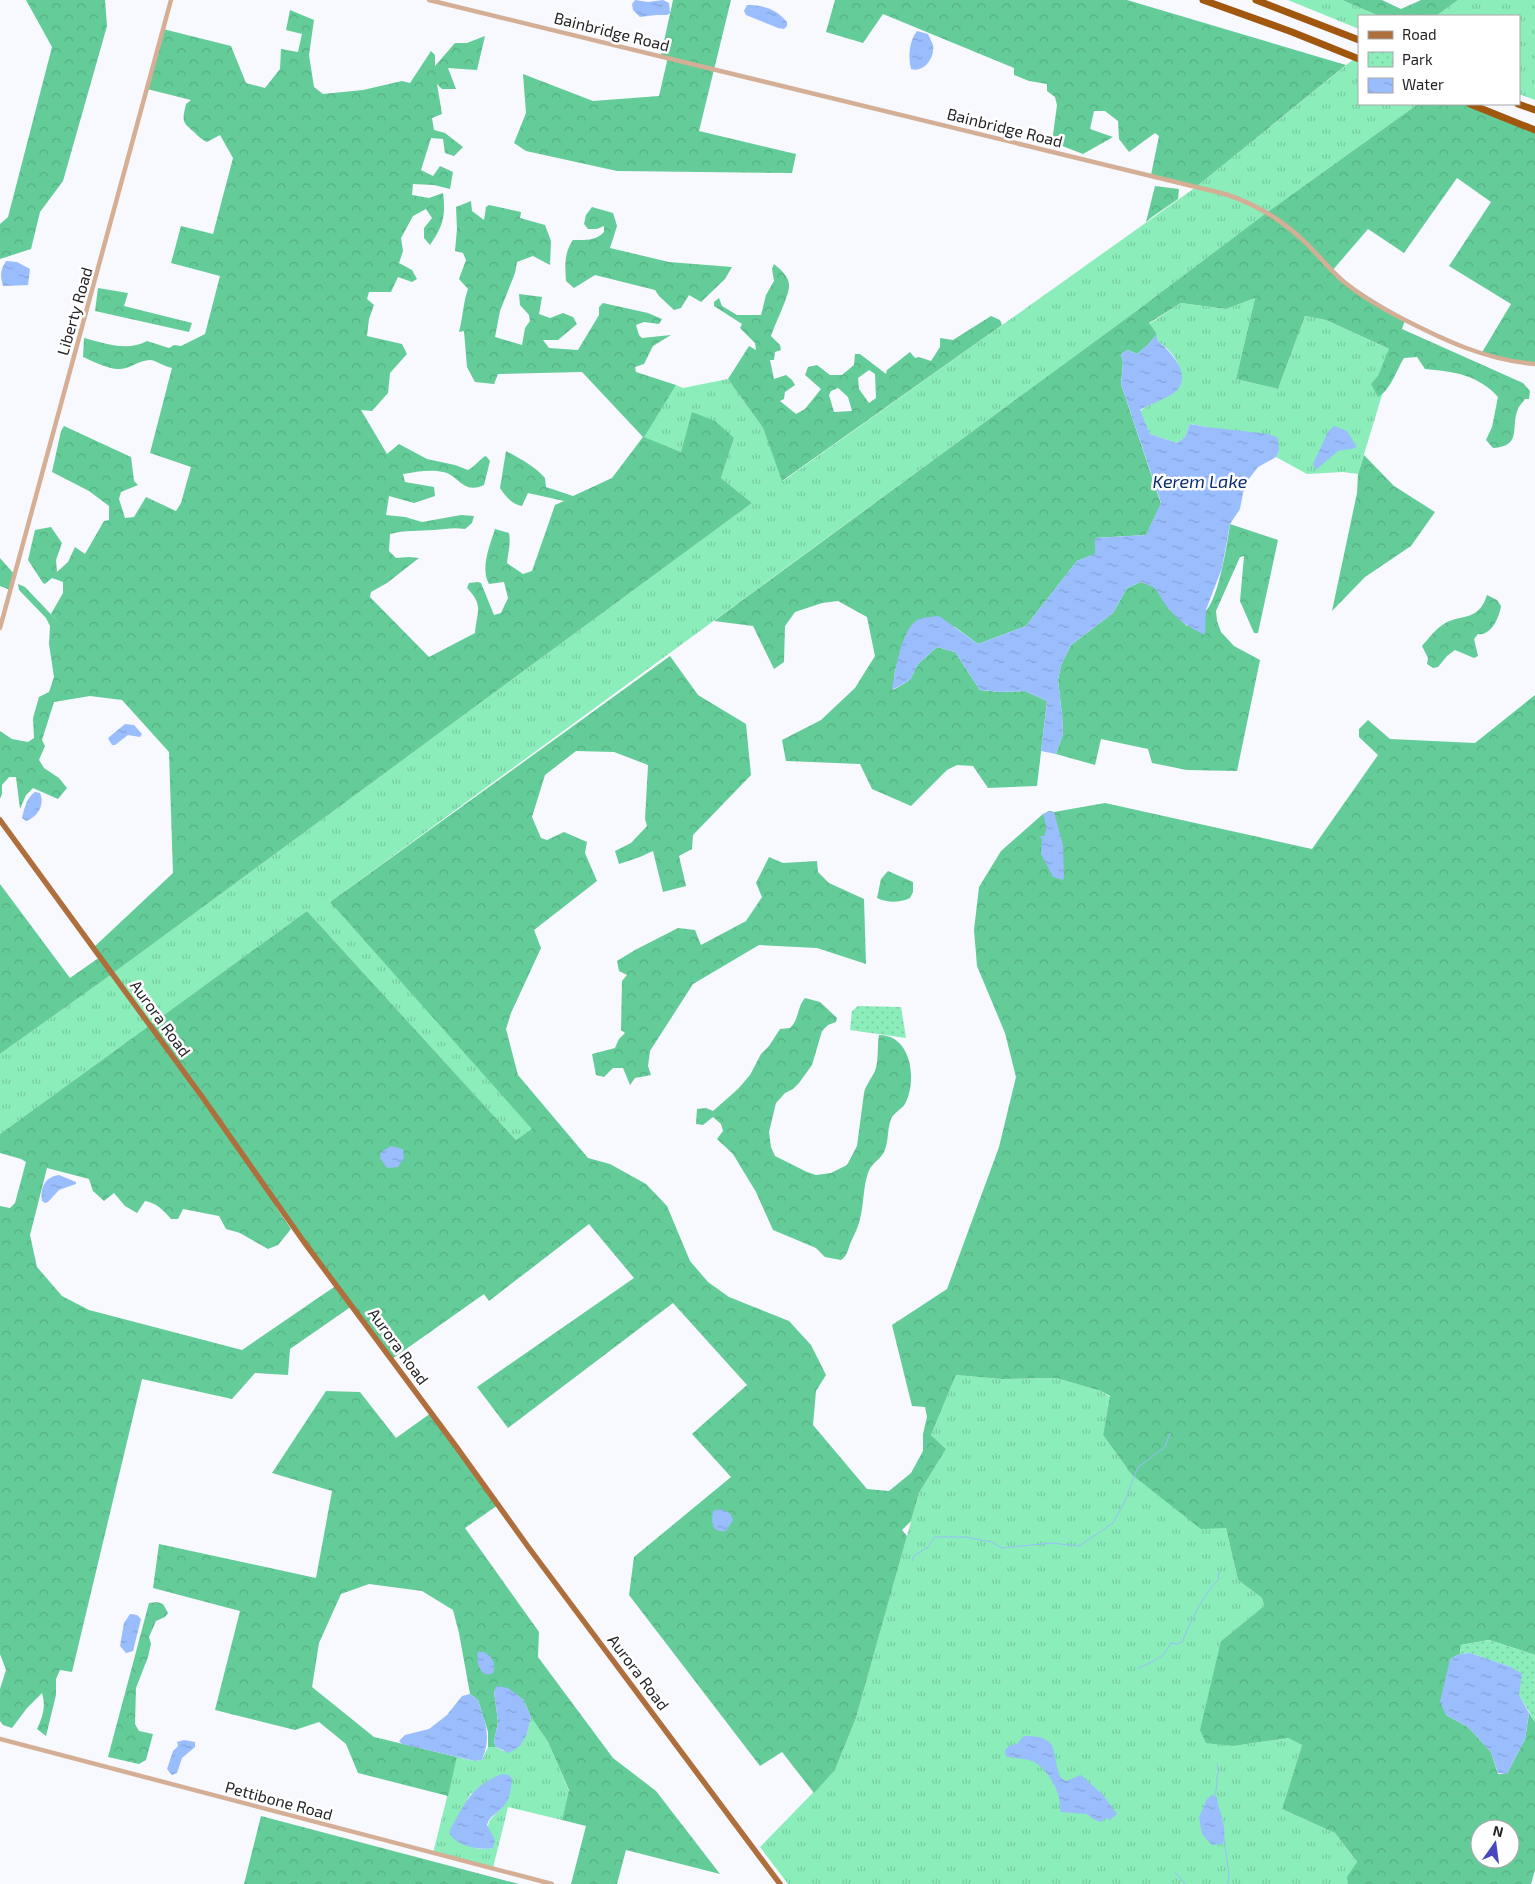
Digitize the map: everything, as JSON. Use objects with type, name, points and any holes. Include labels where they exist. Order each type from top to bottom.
[{"type":"highway","points":[[1203,0],[1292,32],[1358,59]]},
{"type":"highway","points":[[1256,0],[1358,40]]},
{"type":"highway","points":[[1472,105],[1535,130]]},
{"type":"highway","points":[[1520,105],[1535,110]]},
{"type":"main road","name":"Aurora Road","points":[[0,820],[193,1084],[304,1242],[455,1445],[528,1548],[780,1884]]},
{"type":"street","name":"Liberty Road","points":[[0,628],[171,0]]},
{"type":"street","name":"Bainbridge Road","points":[[429,0],[559,30],[1232,196],[1258,208],[1286,226],[1308,245],[1342,280],[1362,296],[1388,311],[1464,348],[1505,360],[1535,364]]},
{"type":"street","name":"Pettibone Road","points":[[0,1739],[552,1884]]},
{"type":"green space","points":[[26,0],[105,0],[107,26],[63,181],[40,212],[31,249],[0,259],[0,224],[8,217],[52,47]]},
{"type":"green space","points":[[673,0],[731,0],[699,131],[796,154],[792,173],[617,171],[526,151],[514,143],[526,113],[523,74],[593,101],[659,96],[668,57],[661,55]]},
{"type":"green space","points":[[835,0],[1127,0],[1346,65],[1196,187],[1151,175],[1159,136],[1155,133],[1129,152],[1119,139],[1118,121],[1105,111],[1094,111],[1090,129],[1113,137],[1083,154],[1052,142],[1057,105],[1055,97],[1047,91],[1047,84],[1029,81],[1014,75],[1014,68],[883,14],[863,43],[826,32]]},
{"type":"green space","points":[[1288,0],[1342,0],[1377,15],[1358,15],[1358,29]]},
{"type":"green space","points":[[1342,0],[1382,0],[1401,9],[1421,0],[1458,0],[1437,15],[1377,15]]},
{"type":"green space","points":[[1458,0],[1535,0],[1535,100],[1520,94],[1520,15],[1437,15]]},
{"type":"green space","points":[[290,10],[314,20],[309,55],[314,87],[323,94],[363,90],[402,81],[410,83],[431,51],[435,55],[435,66],[455,43],[467,43],[485,36],[477,70],[448,68],[456,89],[442,89],[437,84],[442,114],[432,118],[434,130],[445,133],[463,147],[454,156],[445,153],[443,139],[431,138],[421,170],[433,176],[440,166],[453,172],[450,189],[434,185],[413,184],[412,195],[429,198],[443,193],[444,201],[444,215],[438,232],[430,245],[424,238],[424,228],[432,218],[426,209],[413,216],[401,238],[403,251],[399,263],[412,270],[417,279],[412,282],[398,277],[391,292],[369,292],[367,299],[374,305],[369,319],[367,336],[402,344],[407,354],[390,373],[388,393],[372,411],[361,410],[387,454],[399,444],[427,459],[468,470],[486,456],[490,461],[484,485],[471,488],[443,472],[428,471],[403,474],[405,482],[434,487],[435,496],[414,503],[389,496],[386,515],[405,517],[422,522],[461,515],[474,516],[472,523],[465,529],[453,528],[390,534],[389,551],[396,558],[419,558],[387,583],[371,592],[370,597],[429,657],[475,633],[478,604],[467,588],[469,583],[481,583],[494,615],[501,613],[508,598],[504,582],[489,584],[486,578],[487,556],[495,529],[509,533],[510,544],[507,563],[523,574],[532,571],[555,505],[564,501],[528,493],[522,506],[509,499],[500,488],[506,451],[527,463],[541,474],[545,478],[546,487],[573,496],[612,478],[643,437],[582,372],[498,374],[494,384],[475,382],[467,367],[464,331],[459,332],[468,289],[459,279],[466,260],[463,253],[455,251],[456,207],[471,201],[472,211],[484,220],[486,207],[489,205],[521,212],[520,218],[545,225],[551,241],[550,265],[533,256],[517,262],[515,273],[500,311],[495,337],[522,345],[525,328],[530,321],[529,315],[520,305],[519,294],[542,297],[539,314],[550,318],[563,313],[573,317],[577,324],[558,340],[543,340],[549,348],[578,350],[599,315],[599,307],[603,303],[648,313],[662,319],[659,324],[644,322],[636,325],[642,338],[671,335],[653,346],[644,364],[635,367],[636,372],[676,385],[644,437],[681,452],[692,412],[715,421],[734,438],[721,478],[752,503],[112,974],[0,1054],[0,884],[70,978],[100,957],[93,948],[173,873],[169,752],[122,700],[90,696],[54,702],[42,740],[45,746],[39,760],[44,768],[59,778],[67,788],[58,799],[33,788],[26,795],[20,809],[16,777],[9,777],[2,785],[0,799],[0,731],[12,739],[28,742],[34,738],[33,718],[39,697],[49,692],[54,677],[49,644],[50,626],[46,618],[19,590],[18,584],[25,587],[65,629],[51,614],[63,593],[63,582],[52,578],[45,584],[43,583],[28,560],[35,530],[51,527],[62,543],[56,560],[57,572],[68,562],[75,547],[85,554],[104,521],[109,520],[109,506],[89,491],[52,472],[61,431],[64,426],[131,457],[134,481],[138,485],[121,492],[119,499],[125,518],[134,517],[146,497],[176,511],[181,503],[191,467],[150,453],[172,368],[150,360],[142,361],[124,369],[106,367],[83,357],[84,338],[124,346],[132,346],[147,341],[169,348],[174,345],[181,346],[205,334],[220,276],[171,263],[181,226],[213,234],[233,158],[220,135],[207,142],[187,126],[184,121],[186,104],[191,100],[147,89],[163,29],[231,46],[246,83],[265,88],[280,69],[281,49],[298,52],[302,34],[286,30]]},
{"type":"green space","points":[[1355,58],[1358,59],[1358,105],[1417,105],[1266,213],[1139,309],[330,902],[533,1129],[516,1140],[307,911],[0,1134],[0,1054],[112,974],[752,503],[721,478],[734,438],[681,452],[643,437],[676,385],[683,388],[728,379],[763,428],[783,481],[1196,187]]},
{"type":"green space","points":[[1417,105],[1472,105],[1535,130],[1535,364],[1481,354],[1511,304],[1449,266],[1491,202],[1457,178],[1404,253],[1368,229],[1332,271],[1342,280],[1405,320],[1402,329],[1523,383],[1530,391],[1529,399],[1525,399],[1519,408],[1512,440],[1508,444],[1493,448],[1486,440],[1492,427],[1498,397],[1491,390],[1474,379],[1455,373],[1425,369],[1417,357],[1404,358],[1390,385],[1378,397],[1371,384],[1378,376],[1389,349],[1326,320],[1305,316],[1278,389],[1236,379],[1255,298],[1226,309],[1181,303],[1149,323],[1157,334],[1148,345],[1137,354],[1128,350],[1121,354],[1123,362],[1121,384],[1161,504],[1146,535],[1095,538],[1095,554],[1077,561],[1026,626],[978,644],[955,627],[907,633],[895,671],[893,690],[910,680],[918,664],[937,647],[955,652],[980,690],[1001,692],[1025,691],[1047,701],[1037,786],[988,788],[973,766],[957,765],[947,770],[911,806],[872,789],[860,764],[786,761],[782,740],[821,720],[855,688],[875,656],[867,617],[838,601],[822,603],[795,612],[785,626],[784,662],[774,669],[753,626],[714,621],[1139,309],[1266,213]]},
{"type":"green space","points":[[1155,186],[1179,189],[1178,199],[1146,222]]},
{"type":"green space","points":[[592,207],[613,213],[617,226],[610,248],[669,262],[732,267],[725,279],[701,302],[689,295],[681,308],[674,310],[655,290],[595,275],[574,288],[566,281],[566,259],[570,245],[573,240],[594,238],[604,232],[604,226],[597,229],[588,229],[584,224],[586,215]]},
{"type":"green space","points":[[774,264],[782,271],[787,277],[789,287],[771,336],[780,345],[781,350],[775,352],[774,360],[770,360],[774,379],[786,375],[795,385],[785,392],[784,399],[780,401],[796,414],[805,409],[821,389],[805,375],[808,367],[817,365],[830,375],[842,375],[854,365],[855,354],[860,354],[886,374],[887,370],[910,352],[915,358],[919,357],[931,361],[940,347],[940,338],[953,340],[991,316],[1000,320],[1002,325],[782,481],[763,428],[728,379],[749,346],[756,350],[755,343],[740,328],[742,324],[714,306],[714,302],[719,298],[722,306],[737,315],[761,315],[766,295],[774,281],[772,269]],"holes":[[[869,370],[875,374],[876,398],[869,403],[859,389],[858,378]],[[838,388],[848,397],[852,411],[834,412],[829,395],[831,391]]]},
{"type":"green space","points":[[98,288],[128,293],[124,306],[192,323],[189,332],[95,311]]},
{"type":"green space","points":[[1255,298],[1236,379],[1278,389],[1305,316],[1326,320],[1395,352],[1358,474],[1343,472],[1307,474],[1276,457],[1279,451],[1207,427],[1190,424],[1185,437],[1177,443],[1150,434],[1140,411],[1181,383],[1181,375],[1175,358],[1157,340],[1157,334],[1149,324],[1181,303],[1226,309]]},
{"type":"green space","points":[[1364,455],[1394,486],[1435,512],[1411,546],[1365,577],[1332,611],[1357,493],[1358,474]]},
{"type":"green space","points":[[1230,524],[1278,540],[1258,633],[1254,633],[1240,601],[1244,556],[1240,557],[1216,611],[1221,632],[1234,646],[1260,660],[1237,771],[1187,770],[1152,763],[1148,749],[1101,739],[1095,765],[1056,754],[1063,734],[1058,680],[1061,665],[1071,645],[1113,613],[1127,588],[1141,582],[1155,587],[1169,609],[1187,626],[1199,617],[1211,604],[1215,594],[1222,570]]},
{"type":"green space","points":[[0,558],[14,574],[10,590],[0,586]]},
{"type":"green space","points":[[1487,595],[1497,600],[1501,606],[1494,625],[1487,632],[1478,634],[1474,639],[1478,656],[1474,658],[1455,650],[1438,667],[1433,668],[1427,664],[1428,658],[1422,646],[1438,628],[1479,610]]},
{"type":"green space","points":[[670,656],[698,695],[746,724],[751,775],[693,835],[692,849],[679,856],[686,886],[663,892],[653,851],[619,864],[615,851],[631,843],[647,826],[645,819],[648,765],[614,752],[576,751],[545,775],[532,817],[541,838],[547,840],[564,832],[587,842],[585,853],[597,881],[534,930],[541,948],[511,1013],[506,1029],[518,1075],[588,1158],[610,1164],[646,1184],[667,1206],[690,1261],[708,1282],[729,1297],[789,1321],[811,1345],[826,1375],[816,1391],[813,1425],[867,1489],[889,1491],[911,1473],[923,1451],[923,1434],[927,1417],[925,1407],[912,1406],[892,1325],[947,1289],[999,1147],[1016,1077],[1005,1033],[977,966],[974,930],[979,887],[1001,851],[1043,814],[1049,811],[1054,812],[1105,803],[1312,849],[1378,755],[1359,737],[1359,729],[1368,720],[1390,739],[1475,743],[1535,695],[1535,1655],[1489,1640],[1461,1645],[1460,1654],[1450,1659],[1446,1715],[1468,1727],[1491,1752],[1498,1774],[1507,1774],[1525,1739],[1529,1713],[1535,1722],[1535,1870],[1531,1884],[1348,1884],[1347,1877],[1357,1862],[1335,1833],[1282,1809],[1302,1745],[1288,1738],[1234,1746],[1206,1743],[1200,1730],[1221,1641],[1264,1606],[1262,1598],[1238,1580],[1226,1528],[1201,1529],[1132,1475],[1103,1435],[1110,1396],[1101,1391],[1056,1378],[1001,1379],[956,1375],[931,1435],[946,1449],[919,1493],[911,1521],[902,1530],[907,1536],[856,1718],[835,1770],[814,1793],[782,1752],[760,1766],[629,1595],[634,1557],[731,1477],[692,1434],[747,1385],[673,1303],[508,1428],[477,1387],[634,1278],[589,1224],[489,1301],[484,1294],[392,1359],[352,1306],[290,1349],[288,1375],[255,1373],[232,1399],[142,1379],[72,1672],[60,1670],[56,1679],[56,1695],[46,1736],[37,1729],[43,1711],[42,1693],[27,1708],[12,1728],[3,1725],[0,1721],[0,1689],[6,1670],[0,1654],[0,1206],[10,1208],[15,1203],[26,1162],[0,1153],[0,1134],[307,911],[516,1140],[532,1129],[330,902]],"holes":[[[47,1168],[89,1179],[93,1191],[104,1201],[114,1193],[125,1206],[137,1213],[145,1201],[156,1205],[171,1219],[178,1219],[183,1209],[219,1216],[226,1229],[240,1233],[268,1249],[278,1245],[291,1229],[276,1207],[278,1205],[337,1285],[242,1350],[89,1310],[62,1296],[37,1267],[30,1235]]]},
{"type":"green space","points":[[769,857],[783,863],[817,861],[818,872],[829,883],[864,899],[866,964],[817,948],[759,945],[693,984],[650,1051],[648,1066],[651,1075],[635,1078],[630,1085],[623,1068],[613,1068],[604,1077],[596,1075],[592,1054],[615,1048],[619,1039],[625,1033],[621,1030],[622,981],[627,975],[619,971],[617,961],[678,928],[695,930],[701,945],[746,921],[762,897],[756,883]]},
{"type":"green space","points":[[888,871],[913,882],[913,892],[910,898],[894,902],[877,898],[881,879]]},
{"type":"green space","points":[[805,998],[820,1002],[837,1018],[836,1022],[828,1025],[822,1031],[812,1065],[799,1083],[785,1093],[776,1103],[769,1132],[771,1147],[775,1156],[816,1175],[831,1173],[847,1165],[857,1146],[864,1093],[875,1071],[879,1035],[890,1037],[898,1042],[905,1050],[911,1070],[911,1081],[906,1102],[891,1119],[884,1152],[871,1166],[868,1173],[856,1232],[845,1257],[841,1260],[825,1257],[816,1248],[773,1230],[756,1192],[733,1154],[717,1139],[723,1131],[721,1124],[713,1117],[703,1125],[696,1124],[697,1109],[706,1108],[713,1111],[738,1089],[750,1075],[761,1054],[769,1046],[780,1029],[790,1028],[793,1025]]},
{"type":"green space","points":[[858,1006],[901,1007],[906,1038],[850,1030],[852,1011]]},
{"type":"green space","points":[[956,1375],[1001,1379],[1056,1378],[1101,1391],[1110,1397],[1103,1435],[1132,1475],[1159,1496],[1226,1528],[1238,1580],[1262,1598],[1264,1606],[1221,1641],[1234,1746],[1288,1738],[1302,1745],[1282,1809],[1335,1833],[1373,1884],[788,1884],[760,1847],[835,1770],[856,1718],[919,1493],[946,1449],[931,1435]]},
{"type":"green space","points":[[326,1391],[360,1392],[396,1438],[431,1413],[498,1505],[465,1528],[539,1632],[538,1657],[613,1758],[656,1791],[720,1874],[626,1850],[617,1884],[571,1884],[586,1826],[562,1820],[569,1790],[548,1742],[531,1717],[523,1699],[494,1691],[498,1722],[494,1742],[496,1747],[488,1747],[488,1732],[478,1700],[470,1694],[453,1610],[422,1591],[369,1584],[341,1594],[319,1643],[312,1687],[374,1737],[457,1757],[448,1796],[358,1773],[346,1744],[319,1722],[295,1730],[215,1710],[240,1611],[153,1588],[159,1544],[316,1578],[332,1491],[272,1473]]},
{"type":"green space","points":[[157,1602],[163,1604],[168,1613],[165,1617],[156,1621],[149,1637],[151,1644],[148,1657],[136,1688],[135,1724],[139,1731],[153,1734],[146,1760],[139,1764],[108,1757],[149,1603]]},
{"type":"green space","points":[[1489,1640],[1535,1655],[1535,1722],[1519,1695],[1511,1667],[1470,1653],[1460,1654],[1461,1645]]},
{"type":"green space","points":[[531,1717],[548,1742],[569,1791],[562,1820],[508,1807],[493,1868],[433,1853],[457,1757],[475,1761],[482,1760],[488,1747],[496,1747],[503,1751],[527,1734]],"holes":[[[471,1793],[503,1807],[492,1817],[488,1825],[493,1848],[475,1848],[459,1841],[449,1833]]]},
{"type":"green space","points":[[261,1816],[519,1884],[244,1884]]},
{"type":"water","points":[[635,0],[648,2],[663,0],[669,3],[670,13],[667,15],[640,17],[633,10],[632,4]]},
{"type":"water","points":[[747,5],[764,7],[774,11],[787,22],[787,26],[784,29],[778,28],[746,15],[744,11]]},
{"type":"water","points":[[917,31],[928,34],[933,50],[928,63],[916,70],[911,69],[909,54],[912,39]]},
{"type":"water","points":[[6,261],[17,262],[30,269],[28,285],[3,286],[1,273]]},
{"type":"water","name":"Kerem Lake","points":[[1157,334],[1157,340],[1168,350],[1178,364],[1182,378],[1175,392],[1140,410],[1150,434],[1177,443],[1185,437],[1190,424],[1269,434],[1278,438],[1279,451],[1276,457],[1258,467],[1248,480],[1240,509],[1230,524],[1222,568],[1206,610],[1205,635],[1176,617],[1158,592],[1152,587],[1141,582],[1127,588],[1113,613],[1071,645],[1061,665],[1058,680],[1063,734],[1056,754],[1041,751],[1047,701],[1025,691],[1001,692],[980,690],[955,652],[937,647],[918,664],[910,680],[892,690],[903,640],[913,624],[919,619],[939,616],[978,644],[1026,626],[1077,561],[1095,554],[1095,538],[1146,535],[1161,503],[1121,384],[1123,362],[1121,354],[1128,350],[1137,354]]},
{"type":"water","points":[[1334,426],[1347,431],[1357,447],[1338,451],[1317,469],[1313,464],[1328,432]]},
{"type":"water","points":[[125,724],[134,725],[142,734],[140,737],[128,735],[115,745],[112,745],[108,738]]},
{"type":"water","points":[[35,792],[40,793],[41,806],[34,816],[26,821],[22,818],[25,807]]},
{"type":"water","points":[[1051,811],[1054,812],[1063,845],[1063,880],[1053,877],[1041,854],[1042,839],[1040,837],[1044,836],[1046,828],[1043,814]]},
{"type":"water","points":[[391,1146],[403,1149],[404,1158],[398,1167],[387,1168],[380,1158],[381,1152]]},
{"type":"water","points":[[59,1175],[76,1182],[76,1184],[59,1190],[45,1203],[42,1201],[44,1184],[50,1178]]},
{"type":"water","points":[[720,1509],[730,1513],[733,1520],[726,1531],[715,1529],[713,1523],[713,1511]]},
{"type":"water","points":[[130,1614],[137,1615],[141,1619],[133,1651],[126,1653],[120,1646],[124,1623]]},
{"type":"water","points":[[478,1652],[484,1652],[493,1661],[493,1673],[485,1674],[480,1668]]},
{"type":"water","points":[[1470,1653],[1511,1667],[1522,1674],[1519,1695],[1529,1713],[1525,1739],[1507,1774],[1498,1773],[1491,1752],[1468,1727],[1446,1715],[1440,1702],[1450,1659],[1460,1654]]},
{"type":"water","points":[[497,1686],[508,1688],[523,1699],[531,1717],[527,1734],[520,1746],[509,1753],[496,1747],[494,1742],[498,1722],[494,1691]]},
{"type":"water","points":[[470,1694],[478,1700],[486,1730],[487,1744],[482,1760],[475,1761],[402,1744],[399,1741],[405,1735],[429,1729],[447,1715],[462,1696]]},
{"type":"water","points":[[1024,1736],[1045,1739],[1050,1743],[1061,1778],[1066,1781],[1081,1775],[1103,1795],[1117,1814],[1110,1820],[1106,1818],[1101,1822],[1087,1814],[1061,1812],[1057,1792],[1052,1780],[1044,1770],[1029,1760],[1006,1756],[1005,1750],[1011,1745],[1017,1744]]},
{"type":"water","points":[[184,1740],[195,1742],[195,1747],[182,1758],[177,1773],[172,1775],[167,1769],[173,1751],[178,1746],[177,1742]]},
{"type":"water","points":[[502,1774],[509,1775],[512,1783],[507,1801],[487,1825],[495,1840],[493,1848],[475,1848],[457,1841],[449,1833],[466,1802],[476,1789]]},
{"type":"water","points":[[1212,1795],[1217,1797],[1223,1820],[1223,1844],[1212,1845],[1202,1834],[1199,1817],[1207,1799]]},
{"type":"waterway","points":[[912,1561],[914,1556],[928,1547],[935,1537],[965,1537],[992,1542],[1002,1548],[1051,1543],[1079,1546],[1113,1523],[1125,1501],[1138,1467],[1165,1447],[1170,1433]]},
{"type":"waterway","points":[[1138,1668],[1162,1656],[1171,1643],[1177,1644],[1182,1642],[1202,1601],[1219,1579],[1220,1571]]},
{"type":"waterway","points":[[1215,1795],[1219,1771],[1217,1764]]},
{"type":"waterway","points":[[1224,1838],[1229,1875],[1228,1884]]},
{"type":"waterway","points":[[1175,1872],[1185,1884]]}]
